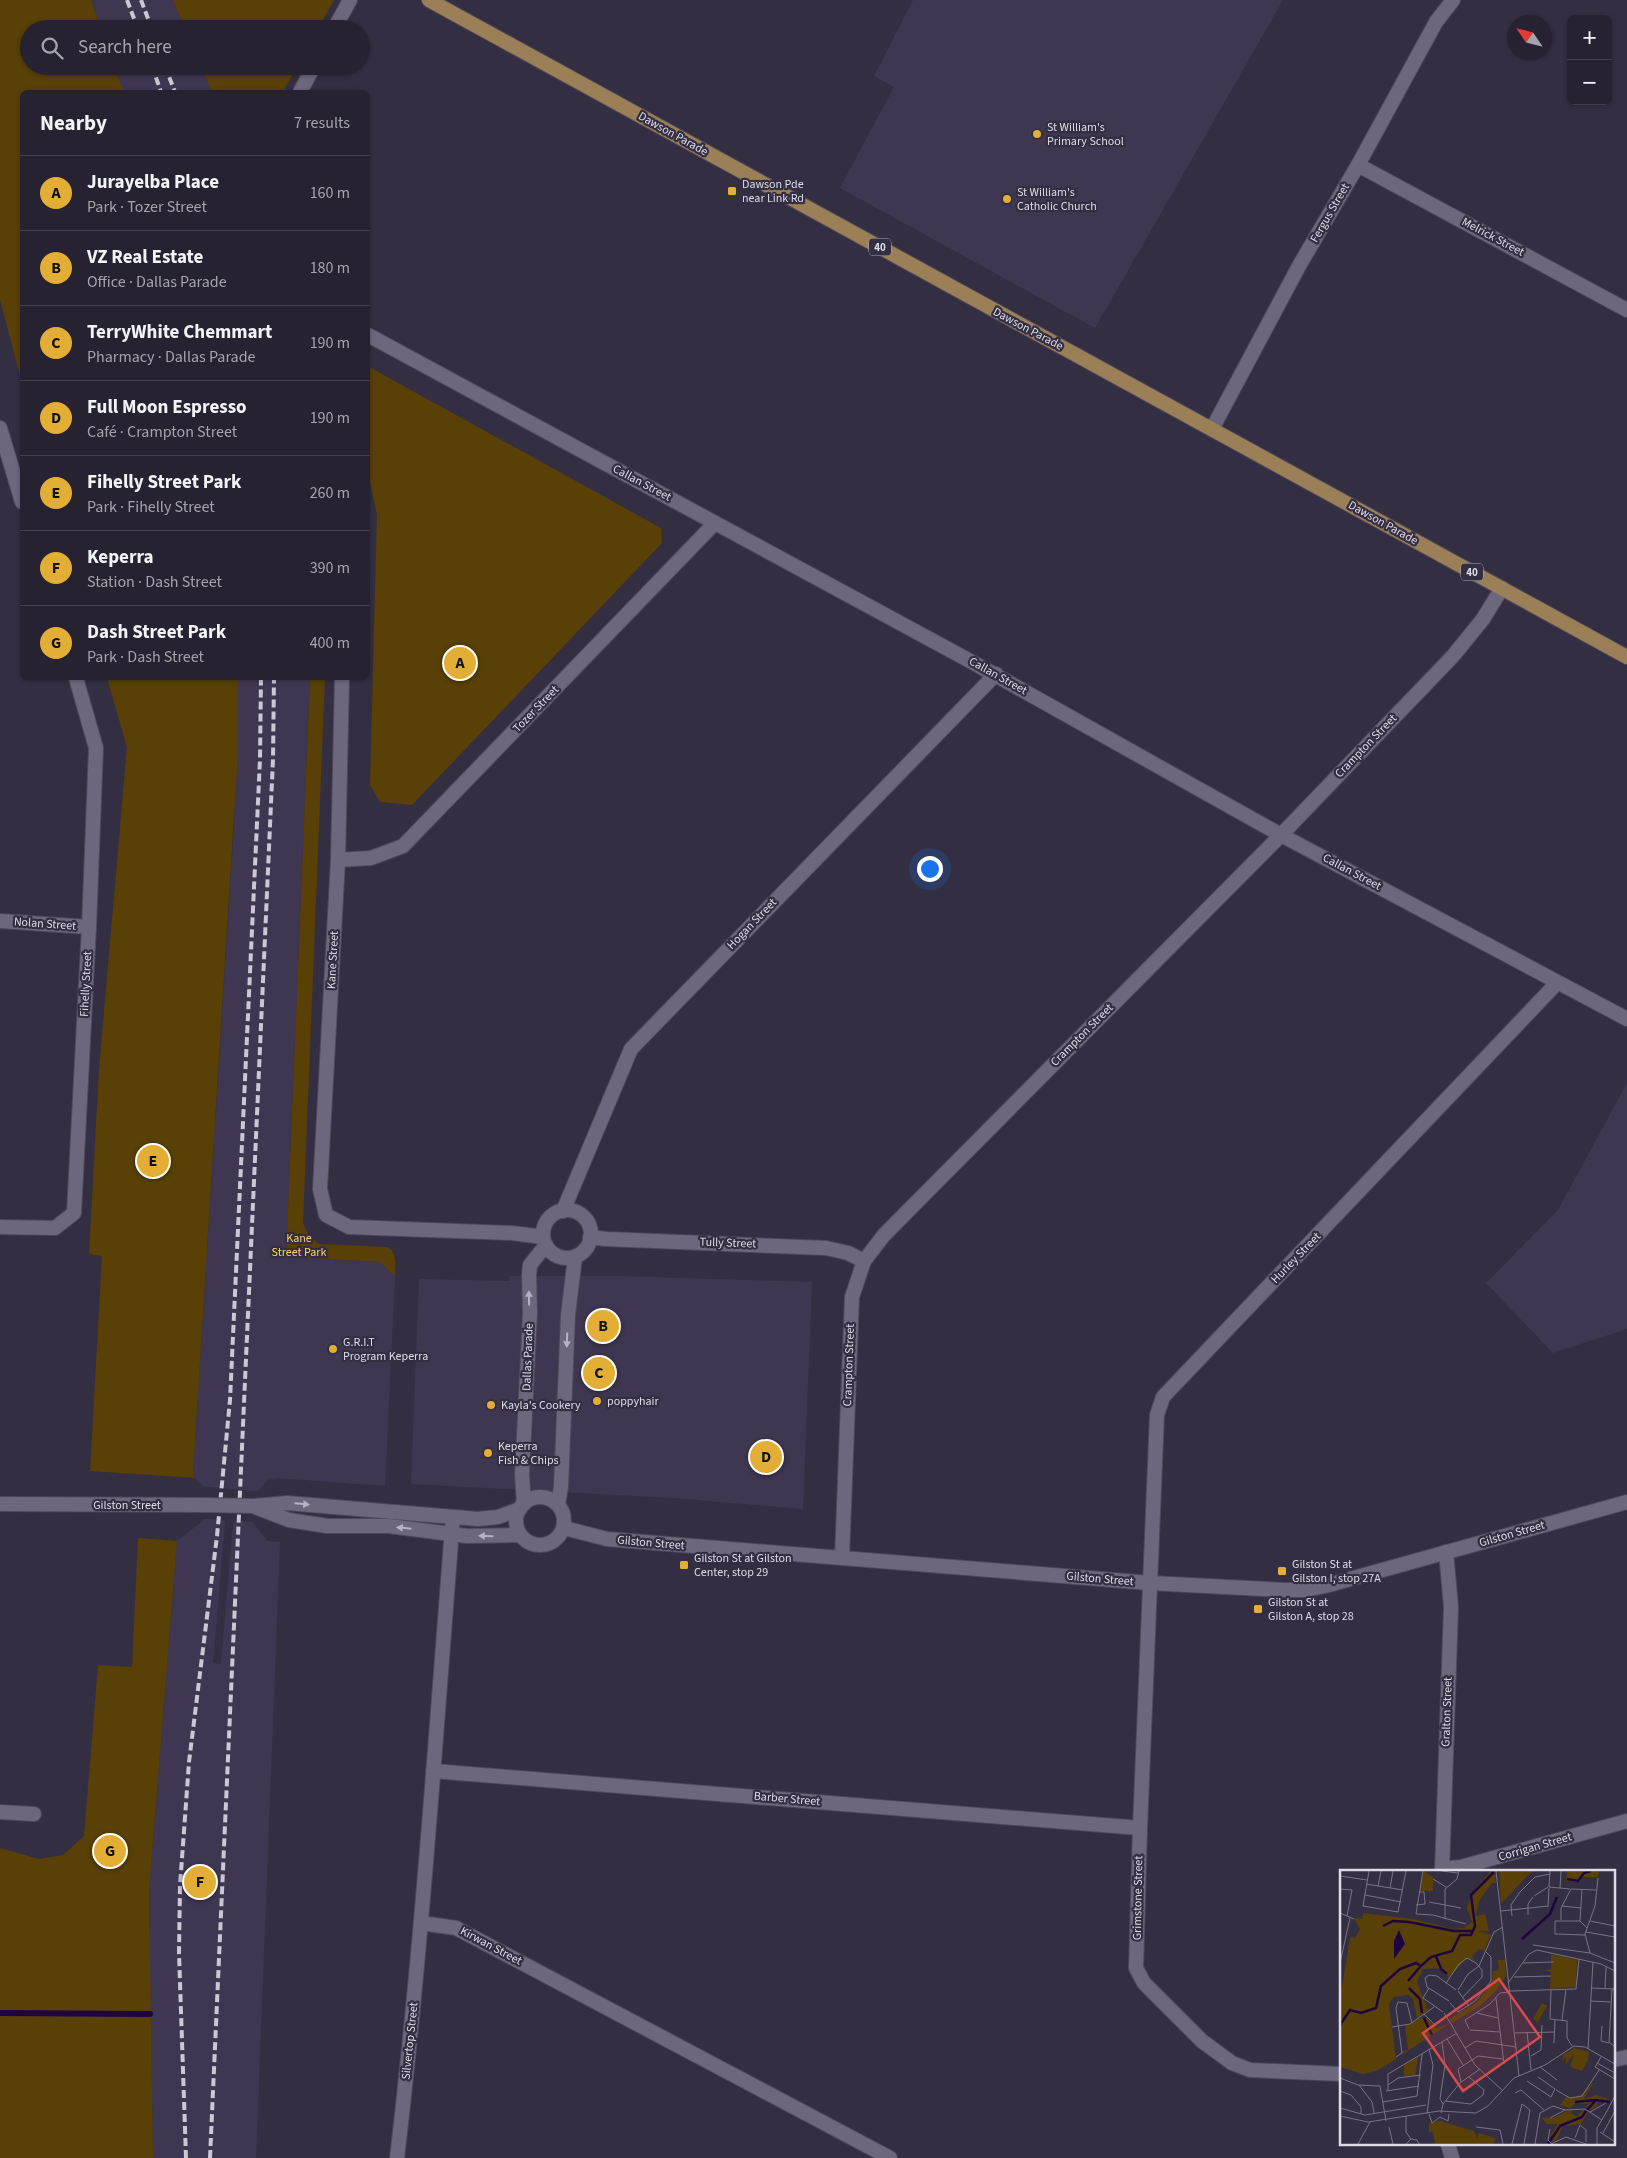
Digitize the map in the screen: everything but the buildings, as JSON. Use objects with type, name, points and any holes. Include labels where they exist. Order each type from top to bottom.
[{"type":"main road","name":"Dawson Parade","points":[[428,0],[1627,657]]},
{"type":"street","points":[[339,20],[350,0]]},
{"type":"street","name":"Fergus Street","points":[[1212,429],[1299,266],[1358,165],[1436,22],[1453,0]]},
{"type":"street","points":[[301,90],[309,75]]},
{"type":"street","name":"Melrick Street","points":[[1358,165],[1627,310]]},
{"type":"street","name":"Callan Street","points":[[370,336],[996,674],[1280,835],[1627,1019]]},
{"type":"street","points":[[0,428],[20,495]]},
{"type":"street","name":"Tozer Street","points":[[338,860],[371,858],[403,846],[716,523]]},
{"type":"street","name":"Crampton Street","points":[[842,1558],[852,1297],[864,1261],[891,1228],[1280,835],[1453,656],[1483,619],[1502,588]]},
{"type":"street","name":"Hogan Street","points":[[563,1211],[631,1049],[996,674]]},
{"type":"street","name":"Fihelly Street","points":[[0,1227],[55,1228],[74,1213],[96,748],[77,680]]},
{"type":"street","name":"Kane Street","points":[[342,680],[338,860],[320,1189],[326,1215],[349,1227],[512,1233],[544,1241]]},
{"type":"street","name":"Nolan Street","points":[[0,921],[89,927]]},
{"type":"street","name":"Hurley Street","points":[[1150,1582],[1157,1415],[1163,1397],[1557,983]]},
{"type":"street","points":[[563,1211],[577,1213],[588,1223],[590,1237],[585,1249],[575,1257],[561,1257],[549,1250],[544,1241],[546,1223],[550,1217],[563,1211]]},
{"type":"street","name":"Tully Street","points":[[590,1237],[826,1248],[848,1253],[864,1261]]},
{"type":"street","name":"Dallas Parade","points":[[522,1506],[530,1313],[530,1264],[544,1241]]},
{"type":"street","points":[[558,1504],[561,1486],[568,1314],[575,1257]]},
{"type":"street","points":[[544,1497],[558,1504],[564,1515],[564,1528],[555,1540],[540,1546],[533,1544],[520,1535],[516,1521],[522,1506],[530,1499],[544,1497]]},
{"type":"street","name":"Gilston Street","points":[[564,1528],[607,1539],[1150,1582],[1305,1590],[1627,1502]]},
{"type":"street","name":"Gilston Street","points":[[0,1504],[253,1506],[287,1503],[487,1519],[509,1514],[522,1506]]},
{"type":"street","name":"Gilston Street","points":[[253,1506],[271,1514],[308,1524],[391,1527],[452,1534],[520,1535]]},
{"type":"street","points":[[421,1923],[453,1517]]},
{"type":"street","name":"Gralton Street","points":[[1442,1870],[1451,1607],[1446,1552]]},
{"type":"street","name":"Grimstone Street","points":[[1150,1582],[1136,1968],[1144,1983],[1202,2041],[1232,2064],[1250,2070],[1340,2074]]},
{"type":"street","name":"Barber Street","points":[[433,1771],[1140,1828]]},
{"type":"street","points":[[0,1812],[34,1814]]},
{"type":"street","name":"Corrigan Street","points":[[1442,1870],[1461,1868],[1627,1821]]},
{"type":"street","name":"Silvertop Street","points":[[397,2158],[410,2052],[421,1923]]},
{"type":"street","name":"Kirwan Street","points":[[421,1923],[456,1928],[890,2158]]},
{"type":"street","points":[[1614,2060],[1627,2057]]},
{"type":"shaded area","points":[[91,0],[173,0],[181,20],[98,20]]},
{"type":"shaded area","name":"St William's Primary School","points":[[913,0],[1283,0],[1095,328],[840,188],[894,87],[874,76]]},
{"type":"shaded area","points":[[117,75],[205,75],[211,90],[123,90]]},
{"type":"shaded area","points":[[238,680],[310,680],[286,1257],[380,1262],[395,1276],[385,1486],[277,1478],[268,1480],[258,1491],[254,1491],[202,1486],[193,1475],[234,825]]},
{"type":"shaded area","points":[[1627,1083],[1627,1329],[1553,1353],[1486,1283],[1558,1210]]},
{"type":"shaded area","points":[[510,1276],[617,1276],[812,1282],[803,1509],[673,1498],[411,1484],[419,1279],[509,1281]]},
{"type":"shaded area","points":[[205,1519],[224,1520],[225,1523],[213,1663],[221,1664],[233,1523],[235,1521],[252,1522],[268,1541],[280,1542],[256,2158],[153,2158],[149,1891],[177,1541]]},
{"type":"green space","points":[[0,0],[91,0],[98,20],[20,20],[20,75],[117,75],[123,90],[20,90],[20,375],[0,300]]},
{"type":"green space","points":[[173,0],[334,0],[323,20],[181,20]]},
{"type":"green space","points":[[205,75],[292,75],[284,90],[211,90]]},
{"type":"green space","points":[[371,368],[661,528],[662,543],[412,805],[380,802],[370,785],[377,515],[370,481]]},
{"type":"green space","points":[[108,680],[238,680],[237,768],[193,1475],[196,1478],[90,1471],[102,1256],[89,1254],[99,1069],[127,747]]},
{"type":"green space","name":"Kane Street Park","points":[[310,680],[325,680],[303,1223],[308,1235],[319,1244],[387,1247],[391,1249],[394,1256],[395,1276],[380,1262],[286,1257]]},
{"type":"green space","points":[[138,1538],[177,1541],[149,1891],[153,2158],[0,2158],[0,1848],[39,1859],[63,1855],[84,1836],[98,1665],[132,1667]]},
{"type":"waterway","points":[[0,2013],[150,2014]]},
{"type":"railway","points":[[127,0],[135,20]]},
{"type":"railway","points":[[141,0],[149,20]]},
{"type":"railway","points":[[155,75],[160,90]]},
{"type":"railway","points":[[168,75],[174,90]]},
{"type":"railway","points":[[186,2158],[179,1953],[180,1886],[189,1762],[217,1536],[230,1400],[260,759],[261,680]]},
{"type":"railway","points":[[210,2158],[273,759],[274,680]]},
{"type":"place","name":"St William's Primary School","points":[[1037,134]]},
{"type":"place","name":"Dawson Pde near Link Rd","points":[[732,191]]},
{"type":"place","name":"St William's Catholic Church","points":[[1007,199]]},
{"type":"place","name":"Jurayelba Place","points":[[460,663]]},
{"type":"place","name":"Fihelly Street Park","points":[[153,1161]]},
{"type":"place","name":"VZ Real Estate","points":[[603,1326]]},
{"type":"place","name":"G.R.I.T Program Keperra","points":[[333,1349]]},
{"type":"place","name":"TerryWhite Chemmart","points":[[599,1373]]},
{"type":"place","name":"poppyhair","points":[[597,1401]]},
{"type":"place","name":"Kayla's Cookery","points":[[491,1405]]},
{"type":"place","name":"Keperra Fish & Chips","points":[[488,1453]]},
{"type":"place","name":"Full Moon Espresso","points":[[766,1457]]},
{"type":"place","name":"Gilston St at Gilston Center, stop 29","points":[[684,1565]]},
{"type":"place","name":"Gilston St at Gilston I, stop 27A","points":[[1282,1571]]},
{"type":"place","name":"Gilston St at Gilston A, stop 28","points":[[1258,1609]]},
{"type":"place","name":"Dash Street Park","points":[[110,1851]]},
{"type":"place","name":"Keperra","points":[[200,1882]]}]
